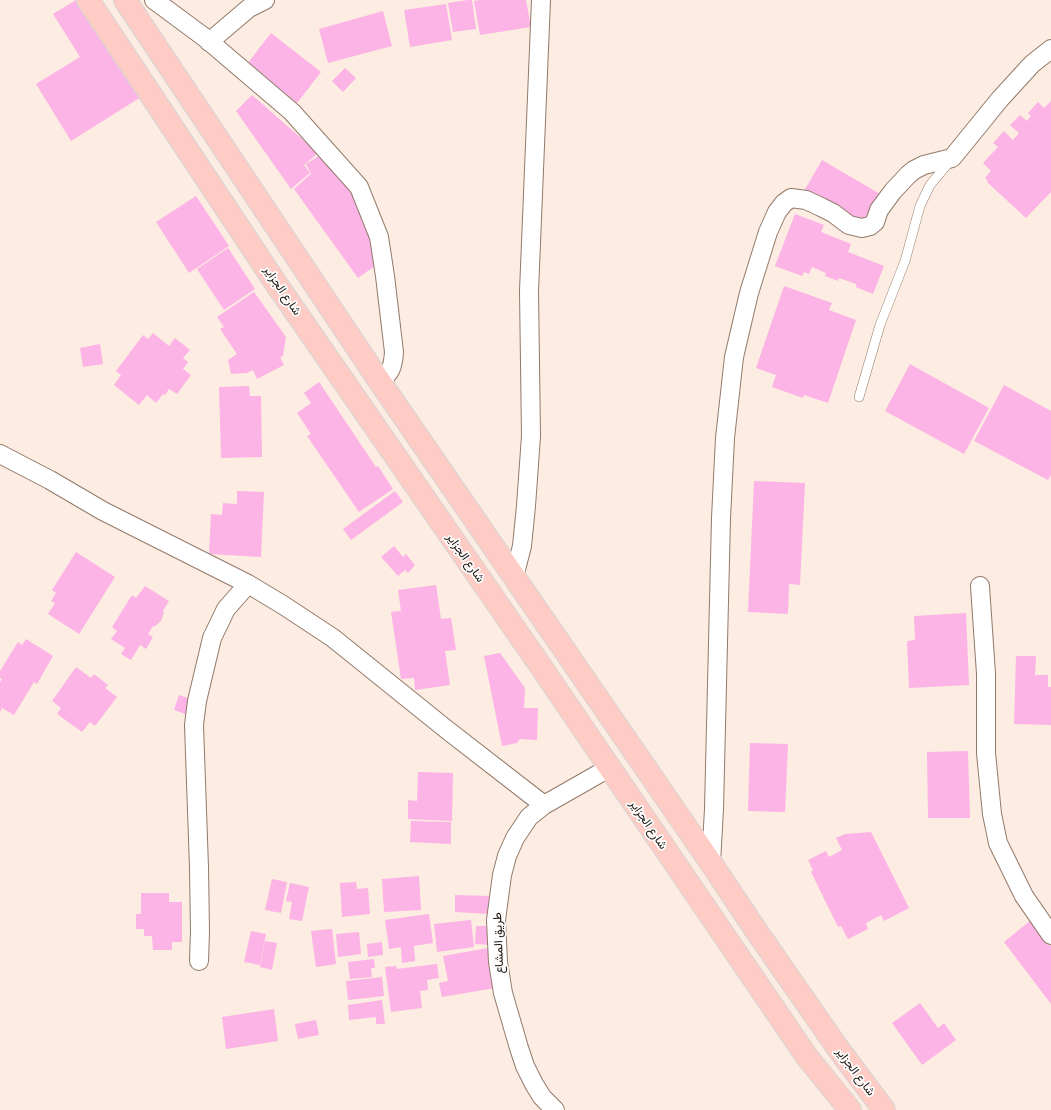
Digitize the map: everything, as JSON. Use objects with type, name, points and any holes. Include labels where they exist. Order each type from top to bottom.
[{"type":"main road","name":"شارع الجزاير","points":[[88,0],[277,285],[535,658],[807,1057],[850,1110]]},
{"type":"main road","name":"شارع الجزاير","points":[[125,0],[380,382],[711,862],[837,1048],[884,1110]]},
{"type":"street","points":[[154,0],[209,42],[292,112],[359,187],[379,237],[386,276],[394,352],[390,373],[380,382]]},
{"type":"street","points":[[209,42],[249,8],[265,0]]},
{"type":"street","points":[[514,577],[522,546],[526,514],[531,436],[529,291],[540,0]]},
{"type":"street","points":[[711,862],[714,809],[721,518],[726,424],[734,357],[750,293],[768,232],[777,212],[784,203],[791,198],[806,200],[833,213],[849,225],[867,228],[875,222],[879,210],[892,191],[908,175],[924,165],[952,158],[1000,99],[1032,64],[1051,49]]},
{"type":"street","points":[[0,454],[50,480],[103,511],[248,584],[283,605],[333,638],[544,805]]},
{"type":"street","points":[[198,961],[200,931],[200,883],[194,725],[197,701],[212,638],[226,610],[248,584]]},
{"type":"street","points":[[980,586],[986,668],[986,753],[992,814],[998,843],[1024,896],[1051,935]]},
{"type":"street","name":"طريق المشاع","points":[[555,1110],[542,1097],[534,1084],[519,1048],[503,993],[498,962],[496,920],[502,875],[507,856],[515,838],[529,817],[544,805],[609,768]]},
{"type":"lane","points":[[859,397],[880,326],[905,261],[920,206],[930,185],[952,158]]},
{"type":"building","points":[[76,0],[81,0],[141,97],[71,141],[36,84],[80,57],[53,14]]},
{"type":"building","points":[[472,0],[476,29],[453,32],[448,3]]},
{"type":"building","points":[[526,0],[531,27],[480,35],[474,1]]},
{"type":"building","points":[[446,4],[452,40],[410,47],[404,10]]},
{"type":"building","points":[[383,11],[392,46],[328,63],[319,29]]},
{"type":"building","points":[[271,33],[321,72],[297,103],[247,64]]},
{"type":"building","points":[[345,68],[356,78],[343,92],[332,81]]},
{"type":"building","points":[[252,95],[318,153],[304,165],[310,173],[291,189],[236,111]]},
{"type":"building","points":[[1051,101],[1051,192],[1026,218],[987,182],[988,181],[985,178],[991,171],[983,163],[998,147],[993,143],[1004,131],[1013,140],[1019,133],[1010,125],[1020,115],[1027,121],[1031,116],[1028,113],[1038,102],[1044,108]]},
{"type":"building","points":[[325,152],[362,207],[379,263],[358,278],[294,189],[311,174],[306,164]]},
{"type":"building","points":[[822,160],[880,194],[863,225],[804,191]]},
{"type":"building","points":[[196,196],[229,246],[189,273],[156,222]]},
{"type":"building","points":[[795,214],[824,225],[821,232],[851,244],[848,252],[884,266],[873,294],[856,287],[856,284],[839,278],[838,281],[825,276],[826,273],[812,267],[809,274],[804,272],[802,276],[775,266]]},
{"type":"building","points":[[228,248],[255,289],[224,310],[197,269]]},
{"type":"building","points":[[784,286],[832,303],[829,310],[856,320],[828,403],[804,395],[803,398],[772,387],[776,375],[756,368]]},
{"type":"building","points":[[254,292],[286,337],[283,356],[280,357],[284,365],[257,379],[253,370],[247,373],[231,374],[228,360],[237,354],[220,329],[224,327],[217,317]]},
{"type":"building","points":[[153,333],[169,346],[175,338],[190,350],[183,358],[188,362],[183,369],[191,375],[177,394],[169,389],[156,403],[147,395],[139,405],[114,385],[121,375],[116,371],[143,335],[148,339]]},
{"type":"building","points":[[100,344],[103,364],[83,367],[80,348]]},
{"type":"building","points":[[910,364],[989,408],[964,454],[885,411]]},
{"type":"building","points":[[319,382],[376,467],[378,466],[393,489],[359,512],[307,436],[311,434],[297,413],[311,403],[304,393]]},
{"type":"building","points":[[1004,385],[1051,411],[1051,475],[1048,480],[974,441]]},
{"type":"building","points":[[249,386],[250,396],[261,396],[262,457],[221,458],[219,387]]},
{"type":"building","points":[[754,481],[805,483],[800,585],[789,584],[788,614],[748,612]]},
{"type":"building","points":[[237,491],[264,492],[261,557],[209,554],[211,514],[222,515],[223,503],[237,504]]},
{"type":"building","points":[[395,491],[403,502],[351,540],[343,529]]},
{"type":"building","points":[[394,546],[403,557],[406,554],[415,565],[408,573],[405,570],[398,576],[381,557]]},
{"type":"building","points":[[76,552],[115,577],[79,634],[48,614],[55,603],[51,601],[56,593],[52,590]]},
{"type":"building","points":[[436,585],[441,619],[451,618],[456,650],[445,651],[450,685],[415,690],[414,678],[401,679],[391,612],[401,611],[398,590]]},
{"type":"building","points":[[145,586],[169,601],[163,611],[161,621],[154,627],[153,626],[148,634],[153,637],[146,649],[140,645],[131,660],[121,654],[125,648],[111,639],[117,631],[112,627],[132,595],[136,598]]},
{"type":"building","points":[[966,613],[969,685],[909,688],[907,641],[915,640],[914,616]]},
{"type":"building","points":[[26,639],[53,656],[37,684],[34,682],[14,715],[2,708],[0,712],[0,682],[2,679],[0,678],[0,671],[18,642],[22,645]]},
{"type":"building","points":[[500,653],[525,688],[524,708],[538,708],[537,740],[520,739],[517,743],[502,746],[484,656]]},
{"type":"building","points":[[1016,656],[1036,656],[1035,675],[1048,675],[1048,687],[1051,687],[1051,725],[1014,724]]},
{"type":"building","points":[[76,667],[91,678],[94,674],[108,685],[105,688],[117,697],[95,726],[90,722],[82,732],[57,714],[61,708],[52,701]]},
{"type":"building","points":[[179,695],[194,700],[188,715],[174,710]]},
{"type":"building","points":[[750,743],[788,744],[785,812],[748,811]]},
{"type":"building","points":[[968,751],[970,818],[928,818],[927,752]]},
{"type":"building","points":[[418,772],[453,773],[452,821],[408,819],[408,800],[417,801]]},
{"type":"building","points":[[411,821],[451,822],[451,844],[410,842]]},
{"type":"building","points":[[871,832],[909,908],[884,921],[881,915],[866,923],[868,929],[848,939],[841,926],[838,927],[811,872],[813,870],[808,860],[826,851],[829,857],[842,850],[836,838],[845,834]]},
{"type":"building","points":[[419,876],[421,910],[384,912],[382,879]]},
{"type":"building","points":[[272,879],[287,882],[281,913],[265,910]]},
{"type":"building","points":[[356,882],[357,889],[368,888],[370,914],[342,917],[340,883]]},
{"type":"building","points":[[290,883],[309,887],[302,921],[289,919],[292,902],[286,901]]},
{"type":"building","points":[[141,893],[169,893],[169,902],[182,902],[182,942],[172,942],[172,950],[153,950],[152,936],[144,936],[144,929],[136,929],[136,914],[141,914]]},
{"type":"building","points":[[455,895],[491,896],[490,914],[455,912]]},
{"type":"building","points":[[429,914],[433,943],[414,946],[415,961],[402,963],[401,947],[389,949],[385,920]]},
{"type":"building","points":[[471,920],[474,947],[437,952],[434,924]]},
{"type":"building","points":[[1031,920],[1051,946],[1051,1004],[1004,942]]},
{"type":"building","points":[[476,926],[491,926],[491,945],[475,944]]},
{"type":"building","points":[[332,929],[336,964],[316,967],[311,931]]},
{"type":"building","points":[[251,931],[266,934],[260,965],[244,962]]},
{"type":"building","points":[[359,932],[361,954],[338,957],[336,934]]},
{"type":"building","points":[[265,941],[277,943],[272,970],[260,967]]},
{"type":"building","points":[[382,942],[383,955],[368,957],[367,944]]},
{"type":"building","points":[[488,948],[495,988],[442,997],[439,983],[448,981],[443,956]]},
{"type":"building","points":[[374,959],[375,968],[371,968],[372,977],[350,979],[348,962]]},
{"type":"building","points":[[437,964],[439,978],[427,980],[428,990],[420,991],[422,1008],[391,1012],[385,967],[396,966],[397,969]]},
{"type":"building","points":[[382,977],[384,996],[348,1000],[346,981]]},
{"type":"building","points":[[382,1000],[385,1024],[376,1024],[376,1017],[349,1020],[348,1005]]},
{"type":"building","points":[[920,1003],[938,1028],[944,1023],[956,1040],[922,1065],[892,1023]]},
{"type":"building","points":[[274,1009],[278,1041],[226,1049],[222,1017]]},
{"type":"building","points":[[316,1020],[319,1035],[298,1039],[295,1024]]}]
